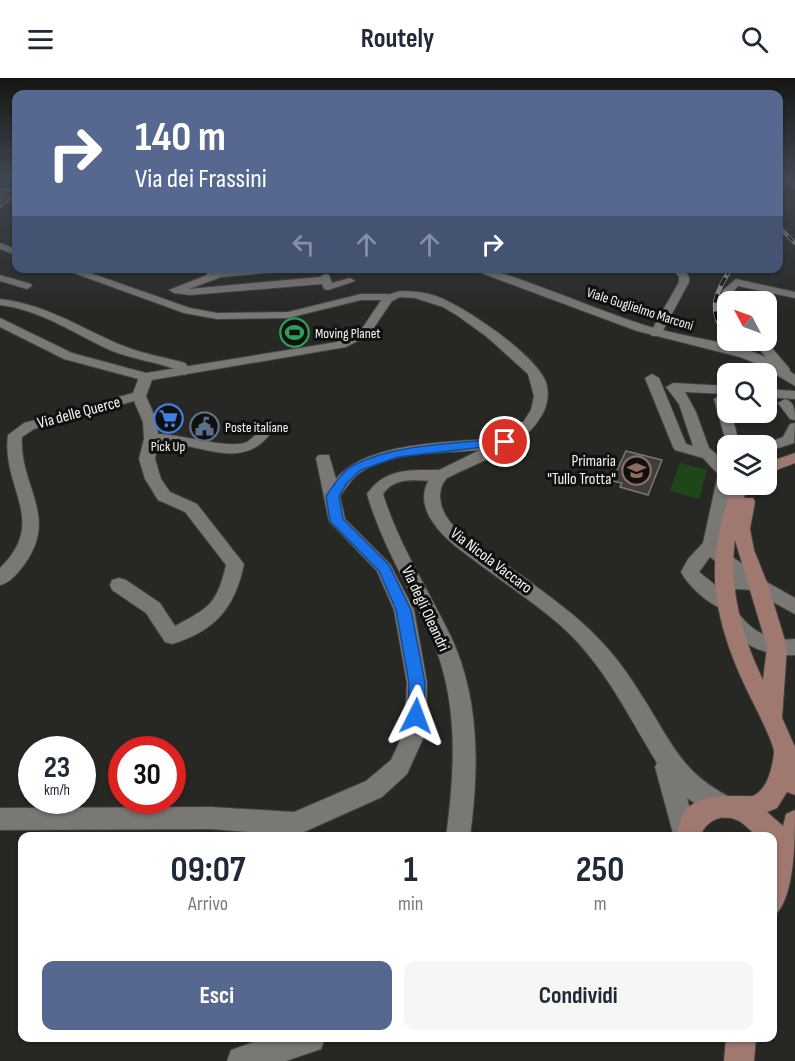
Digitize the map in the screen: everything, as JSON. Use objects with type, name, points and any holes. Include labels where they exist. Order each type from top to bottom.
[{"type":"main road","points":[[777,460],[795,450]]},
{"type":"main road","points":[[777,462],[795,458]]},
{"type":"main road","points":[[738,495],[723,559],[726,604],[751,677],[773,719],[795,784]]},
{"type":"main road","points":[[749,495],[744,514],[743,540],[759,585],[786,647],[772,691],[773,719]]},
{"type":"main road","points":[[688,832],[695,817],[714,807],[763,805],[772,797],[782,778],[783,747]]},
{"type":"main road","points":[[732,808],[762,822],[774,832]]},
{"type":"main road","points":[[779,888],[794,855],[795,822]]},
{"type":"main road","points":[[777,838],[786,854],[779,888]]},
{"type":"main road","points":[[740,1061],[741,1042]]},
{"type":"street","points":[[78,273],[188,311],[217,316],[288,315],[361,297],[387,297],[402,294],[414,294],[445,304],[496,338],[535,374],[541,394],[540,407],[529,424],[505,442],[441,475]]},
{"type":"street","points":[[91,277],[99,273]]},
{"type":"street","points":[[231,273],[212,273],[174,290],[190,292],[273,289],[325,286],[350,281]]},
{"type":"street","points":[[319,273],[325,286]]},
{"type":"street","name":"Viale Guglielmo Marconi","points":[[489,273],[656,333],[736,353],[789,374],[795,382]]},
{"type":"street","points":[[656,333],[684,282],[681,273]]},
{"type":"street","points":[[0,278],[27,286]]},
{"type":"street","points":[[727,291],[736,282],[777,291]]},
{"type":"street","points":[[777,291],[795,295]]},
{"type":"street","points":[[0,322],[68,356],[146,377],[327,349],[344,344],[367,331],[387,297]]},
{"type":"street","points":[[0,302],[16,303],[45,311],[117,348],[180,366],[185,371]]},
{"type":"street","points":[[768,351],[789,374]]},
{"type":"street","name":"Via delle Querce","points":[[0,579],[21,559],[32,535],[31,519],[14,449],[15,435],[29,426],[139,396],[146,377]]},
{"type":"street","points":[[652,378],[680,447],[707,455],[717,461]]},
{"type":"street","points":[[707,455],[701,447],[684,397],[672,387],[717,393]]},
{"type":"street","points":[[119,585],[153,608],[171,637],[214,614],[230,588],[235,564],[191,508],[164,496],[153,479],[147,459],[151,439],[150,422],[139,396]]},
{"type":"street","points":[[790,399],[795,416]]},
{"type":"street","points":[[151,439],[179,439],[200,446],[239,448],[256,443],[266,434],[270,424]]},
{"type":"street","points":[[777,444],[789,440],[795,427]]},
{"type":"street","points":[[333,496],[342,481],[357,468],[396,454],[505,442]]},
{"type":"street","points":[[0,819],[211,818],[297,831],[374,789],[399,767],[415,732],[417,683],[404,610],[384,568],[337,521],[324,458]]},
{"type":"street","name":"Via degli Oleandri","points":[[441,475],[407,474],[386,480],[375,494],[381,518],[443,641],[457,684],[465,738],[463,809],[459,832]]},
{"type":"street","name":"Via Nicola Vaccaro","points":[[441,475],[434,481],[431,497],[438,517],[446,528],[570,624],[609,665],[633,700],[675,771],[691,788],[711,801],[732,808]]},
{"type":"street","points":[[722,495],[712,543],[707,551],[694,562],[690,572],[696,580],[716,593],[726,604],[739,628],[752,639],[767,646],[786,647]]},
{"type":"street","points":[[712,543],[714,551],[723,559],[795,607]]},
{"type":"street","points":[[726,604],[730,584],[736,582],[759,585]]},
{"type":"street","name":"Via Nicola Vaccaro","points":[[662,751],[686,832]]},
{"type":"street","points":[[242,1061],[298,1042]]},
{"type":"green space","points":[[680,463],[707,470],[699,499],[670,491]]},
{"type":"building","name":"Primaria \"Tullo Trotta\"","points":[[626,451],[662,460],[648,495],[620,487],[622,483],[612,481]]},
{"type":"railway","points":[[783,231],[795,243]]},
{"type":"railway","points":[[719,291],[728,273]]},
{"type":"railway","points":[[717,295],[715,312],[717,319]]},
{"type":"place","name":"Moving Planet","points":[[294,333]]},
{"type":"place","name":"Pick Up","points":[[168,419]]},
{"type":"place","name":"Poste italiane","points":[[204,427]]},
{"type":"place","name":"Primaria \"Tullo Trotta\"","points":[[637,470]]},
{"type":"route","points":[[416,716],[417,683],[404,610],[384,568],[337,521],[333,496],[342,481],[357,468],[396,454],[505,442]]}]
